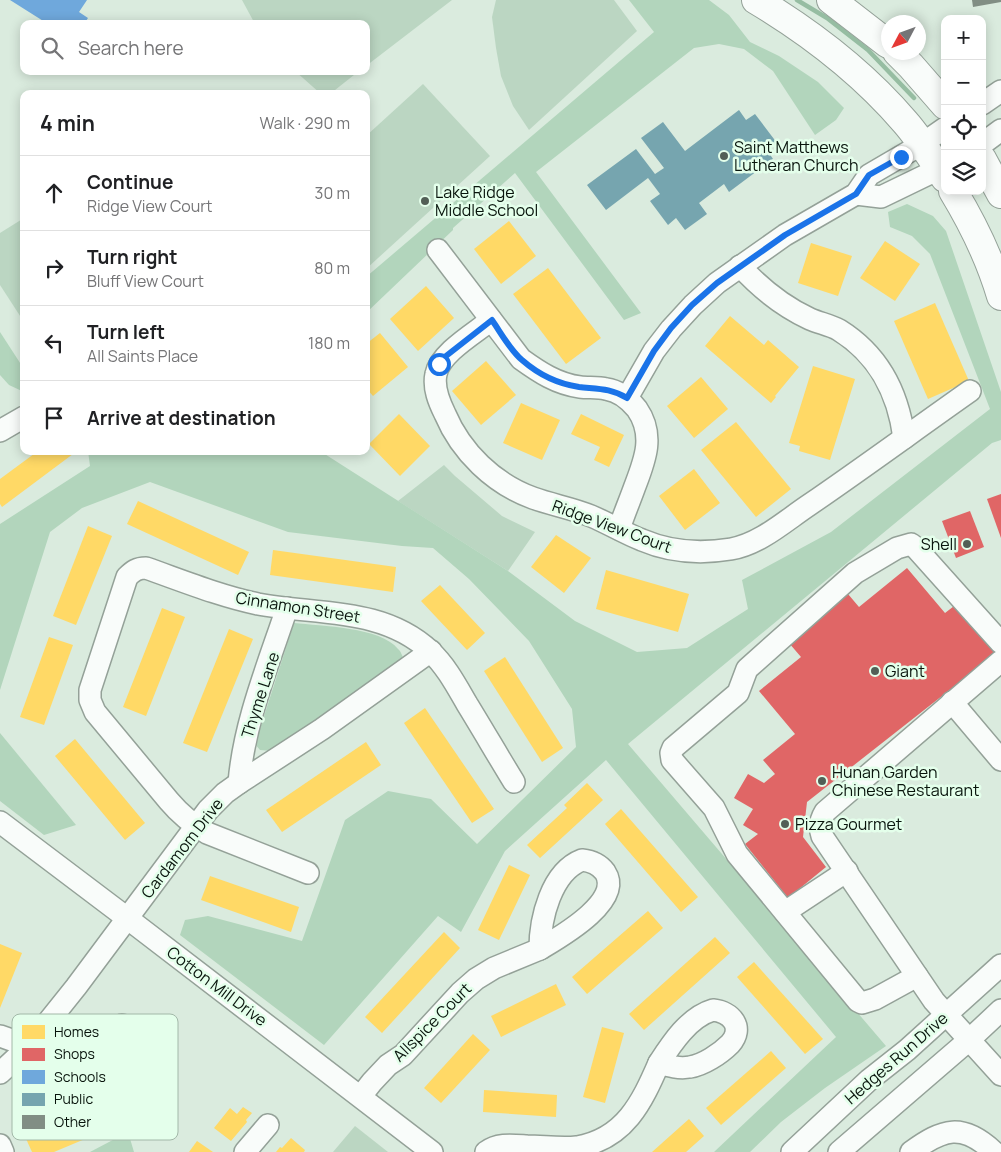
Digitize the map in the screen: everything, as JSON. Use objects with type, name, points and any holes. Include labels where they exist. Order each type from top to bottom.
[{"type":"main road","points":[[756,0],[814,39],[851,67],[892,108],[941,170]]},
{"type":"main road","points":[[831,0],[881,39]]},
{"type":"main road","points":[[905,60],[941,100]]},
{"type":"main road","points":[[986,166],[1001,194]]},
{"type":"main road","points":[[956,195],[982,245],[1001,296]]},
{"type":"street","points":[[986,101],[1001,91]]},
{"type":"street","points":[[986,141],[1001,130]]},
{"type":"street","points":[[627,398],[654,351],[671,328],[704,294],[785,235],[856,194],[869,175],[941,131]]},
{"type":"street","points":[[856,194],[881,197],[941,177]]},
{"type":"street","points":[[438,250],[521,359],[537,371],[555,380],[578,386],[618,392],[627,398],[640,413],[646,426],[648,440],[647,455],[619,529]]},
{"type":"street","points":[[740,266],[773,297],[794,311],[837,329],[870,356],[894,392],[901,417],[904,438]]},
{"type":"street","name":"Ridge View Court","points":[[492,320],[446,356],[439,364],[435,386],[440,403],[458,440],[486,470],[508,486],[533,498],[589,515],[663,548],[685,552],[712,552],[755,542],[970,391]]},
{"type":"street","points":[[0,431],[20,419]]},
{"type":"street","points":[[917,976],[875,999],[862,1003],[847,988],[737,854],[714,808],[672,760],[671,753],[673,748],[738,693],[747,669],[855,573],[905,545],[911,544],[915,547],[1001,643]]},
{"type":"street","name":"Cinnamon Street","points":[[308,874],[207,833],[182,816],[95,712],[90,700],[90,690],[127,577],[132,571],[146,568],[228,596],[288,608],[361,616],[383,622],[403,631],[430,651],[444,665],[514,782]]},
{"type":"street","name":"Thyme Lane","points":[[239,783],[246,731],[288,608]]},
{"type":"street","name":"Cardamom Drive","points":[[53,1014],[214,804],[239,783],[322,729],[430,651]]},
{"type":"street","points":[[1001,661],[822,816],[820,830],[822,836],[934,1001],[1001,1075]]},
{"type":"street","points":[[952,702],[1001,760]]},
{"type":"street","name":"Cotton Mill Drive","points":[[0,822],[432,1152]]},
{"type":"street","points":[[785,912],[847,871]]},
{"type":"street","name":"Allspice Court","points":[[361,1096],[372,1082],[388,1066],[403,1055],[460,993],[476,979],[494,968],[540,949]]},
{"type":"street","name":"Hedges Run Drive","points":[[792,1152],[869,1080],[907,1050],[1001,965]]},
{"type":"street","name":"Hedges Run Drive","points":[[839,1152],[1001,1010]]},
{"type":"street","points":[[0,1036],[12,1041]]},
{"type":"street","name":"Cardamom Drive","points":[[0,1073],[12,1062]]},
{"type":"street","points":[[486,1152],[489,1149],[505,1145],[560,1148],[578,1146],[595,1142],[611,1134],[625,1123],[637,1109],[646,1094],[659,1063]]},
{"type":"street","points":[[245,1152],[268,1125]]},
{"type":"street","points":[[912,1152],[936,1135],[948,1132],[961,1132],[974,1137],[994,1152]]},
{"type":"street","points":[[0,1146],[4,1152]]},
{"type":"green space","points":[[242,0],[452,0],[370,63],[370,20],[253,20]]},
{"type":"green space","points":[[496,0],[614,0],[637,31],[529,130],[513,106],[501,76],[492,17]]},
{"type":"green space","points":[[629,0],[709,0],[729,15],[750,42],[779,56],[818,82],[844,108],[836,120],[815,135],[773,71],[744,49],[719,44],[694,48],[536,172],[641,313],[624,320],[515,173],[453,228],[370,309],[370,274],[654,32]]},
{"type":"green space","points":[[300,75],[354,75],[335,90],[316,90]]},
{"type":"green space","points":[[423,84],[490,156],[370,265],[370,132]]},
{"type":"green space","points":[[907,204],[933,216],[946,231],[1001,392],[1001,440],[992,443],[628,744],[886,1046],[825,1088],[781,1122],[750,1152],[714,1152],[836,1037],[606,760],[505,851],[461,932],[438,916],[324,1045],[180,935],[185,920],[208,916],[302,941],[345,820],[388,791],[431,799],[477,844],[576,747],[572,709],[529,641],[469,579],[433,548],[288,532],[150,482],[82,508],[50,532],[0,690],[0,524],[90,466],[89,455],[326,455],[508,571],[575,621],[637,652],[687,648],[748,609],[742,580],[831,532],[990,409],[930,254],[912,236],[890,227],[888,212]]},
{"type":"green space","points":[[20,220],[20,316],[0,285],[0,233]]},
{"type":"green space","points":[[0,332],[20,363],[20,390],[9,385],[0,375]]},
{"type":"green space","points":[[444,465],[502,516],[535,532],[508,571],[398,501]]},
{"type":"green space","points":[[294,623],[350,629],[378,636],[390,642],[399,650],[404,659],[272,751],[260,750],[255,744]]},
{"type":"green space","points":[[0,733],[76,825],[44,835],[0,801]]},
{"type":"green space","points":[[355,1126],[388,1152],[333,1152]]},
{"type":"green space","points":[[113,1140],[130,1140],[134,1152],[90,1152]]},
{"type":"building: Homes","points":[[509,221],[536,256],[501,284],[474,249]]},
{"type":"building: Homes","points":[[885,241],[920,264],[895,301],[860,278]]},
{"type":"building: Homes","points":[[811,243],[852,256],[838,296],[798,283]]},
{"type":"building: Homes","points":[[548,268],[601,338],[566,364],[513,294]]},
{"type":"building: Homes","points":[[426,286],[454,318],[418,351],[390,319]]},
{"type":"building: Homes","points":[[935,303],[969,381],[928,399],[894,321]]},
{"type":"building: Homes","points":[[730,316],[764,345],[768,340],[799,367],[771,403],[705,346]]},
{"type":"building: Homes","points":[[380,333],[408,367],[373,396],[370,393],[370,341]]},
{"type":"building: Homes","points":[[486,361],[516,395],[481,425],[452,391]]},
{"type":"building: Homes","points":[[813,366],[855,379],[830,460],[799,451],[800,446],[789,443]]},
{"type":"building: Homes","points":[[701,377],[728,409],[694,438],[667,406]]},
{"type":"building: Homes","points":[[521,403],[560,420],[542,460],[503,443]]},
{"type":"building: Homes","points":[[399,414],[430,446],[400,476],[370,443]]},
{"type":"building: Homes","points":[[581,414],[624,435],[609,467],[594,460],[600,447],[571,434]]},
{"type":"building: Homes","points":[[736,422],[791,489],[756,517],[701,450]]},
{"type":"building: Homes","points":[[33,455],[72,455],[2,507],[0,504],[0,479]]},
{"type":"building: Homes","points":[[694,469],[720,503],[685,530],[659,496]]},
{"type":"building: Homes","points":[[138,501],[249,552],[238,575],[127,524]]},
{"type":"building: Homes","points":[[88,526],[112,536],[76,625],[53,616]]},
{"type":"building: Homes","points":[[556,535],[591,558],[564,593],[531,567]]},
{"type":"building: Homes","points":[[273,550],[396,567],[393,592],[270,575]]},
{"type":"building: Homes","points":[[606,570],[689,594],[678,632],[596,609]]},
{"type":"building: Homes","points":[[440,585],[485,633],[467,650],[421,601]]},
{"type":"building: Homes","points":[[162,608],[185,617],[146,716],[123,707]]},
{"type":"building: Homes","points":[[229,629],[253,639],[207,752],[183,743]]},
{"type":"building: Homes","points":[[49,637],[73,645],[44,725],[20,717]]},
{"type":"building: Homes","points":[[505,657],[563,748],[542,762],[484,671]]},
{"type":"building: Homes","points":[[425,708],[494,809],[472,823],[404,723]]},
{"type":"building: Homes","points":[[75,739],[145,823],[125,840],[55,756]]},
{"type":"building: Homes","points":[[366,742],[381,765],[282,832],[266,810]]},
{"type":"building: Homes","points":[[587,783],[603,800],[540,858],[527,845],[567,808],[564,805]]},
{"type":"building: Homes","points":[[621,809],[698,897],[681,912],[605,824]]},
{"type":"building: Homes","points":[[509,865],[530,875],[499,940],[478,930]]},
{"type":"building: Homes","points":[[210,876],[299,907],[291,932],[201,900]]},
{"type":"building: Homes","points":[[648,911],[663,928],[587,994],[572,977]]},
{"type":"building: Homes","points":[[444,932],[460,948],[382,1033],[365,1017]]},
{"type":"building: Homes","points":[[715,937],[730,953],[644,1030],[629,1014]]},
{"type":"building: Homes","points":[[0,944],[22,953],[0,1008]]},
{"type":"building: Homes","points":[[754,962],[823,1039],[805,1054],[737,977]]},
{"type":"building: Homes","points":[[556,984],[566,1005],[501,1037],[491,1016]]},
{"type":"building: Homes","points":[[602,1027],[624,1033],[605,1103],[583,1097]]},
{"type":"building: Homes","points":[[473,1034],[490,1050],[441,1103],[424,1088]]},
{"type":"building: Homes","points":[[771,1051],[786,1068],[721,1125],[706,1108]]},
{"type":"building: Homes","points":[[484,1090],[557,1095],[556,1117],[483,1112]]},
{"type":"building: Homes","points":[[243,1107],[252,1113],[231,1141],[214,1128],[230,1108],[237,1114]]},
{"type":"building: Homes","points":[[689,1119],[704,1136],[686,1152],[652,1152]]},
{"type":"building: Homes","points":[[291,1138],[305,1150],[304,1152],[276,1152],[280,1147],[282,1148]]},
{"type":"building: Homes","points":[[27,1140],[83,1140],[54,1152],[32,1152]]},
{"type":"building: Homes","points":[[197,1141],[213,1152],[189,1152]]},
{"type":"building: Shops","name":"Shell","points":[[1001,494],[1001,538],[987,499]]},
{"type":"building: Shops","points":[[970,511],[984,547],[956,558],[942,521]]},
{"type":"building: Shops","points":[[907,568],[945,613],[958,603],[998,652],[807,802],[803,837],[826,867],[788,898],[745,844],[758,834],[743,825],[753,809],[734,798],[748,774],[764,783],[775,774],[763,760],[795,734],[759,691],[801,657],[789,643],[848,594],[859,607]]},
{"type":"building: Schools","points":[[10,0],[87,0],[79,12],[88,18],[87,20],[42,20]]},
{"type":"building: Public","points":[[739,110],[746,120],[755,114],[777,143],[767,150],[773,159],[729,192],[724,184],[699,203],[707,214],[685,230],[676,218],[668,225],[650,201],[660,194],[648,178],[606,210],[587,185],[636,149],[655,174],[664,168],[641,138],[663,122],[685,151]]},
{"type":"building: Other","points":[[972,0],[1001,0],[1001,2],[973,7]]},
{"type":"waterway","points":[[797,0],[827,18],[868,50],[914,98]]},
{"type":"place","name":"Saint Matthews Lutheran Church","points":[[724,156]]},
{"type":"place","name":"Lake Ridge Middle School","points":[[425,201]]},
{"type":"place","name":"Shell","points":[[967,544]]},
{"type":"place","name":"Giant","points":[[875,671]]},
{"type":"place","name":"Hunan Garden Chinese Restaurant","points":[[822,781]]},
{"type":"place","name":"Pizza Gourmet","points":[[785,824]]},
{"type":"route","points":[[439,364],[446,356],[492,320],[521,359],[537,371],[555,380],[578,386],[607,389],[618,392],[627,398],[654,351],[671,328],[692,305],[717,283],[785,235],[856,194],[869,175],[901,157]]}]
